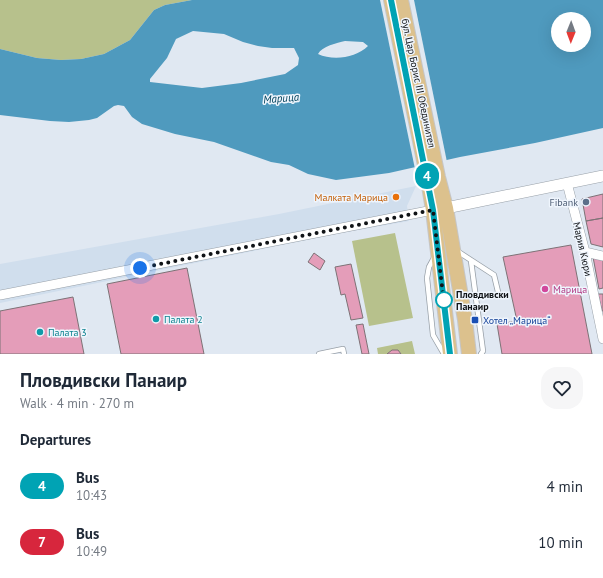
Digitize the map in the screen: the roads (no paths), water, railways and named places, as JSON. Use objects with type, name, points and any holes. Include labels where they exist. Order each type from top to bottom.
[{"type":"main road","name":"бул. Цар Борис III Обединител","points":[[391,0],[440,209],[454,249],[469,354]]},
{"type":"main road","name":"бул. Цар Борис III Обединител","points":[[401,0],[433,179]]},
{"type":"main road","name":"бул. Цар Борис III Обединител","points":[[440,209],[438,251],[450,354]]},
{"type":"street","points":[[0,295],[603,176]]},
{"type":"street","name":"Мария Кюри","points":[[567,183],[585,252],[603,339]]},
{"type":"street","points":[[585,252],[603,256]]},
{"type":"lane","points":[[454,249],[494,275],[499,296]]},
{"type":"lane","points":[[438,251],[429,267],[427,278],[433,335],[444,354]]},
{"type":"lane","points":[[471,261],[483,352],[481,354]]},
{"type":"lane","points":[[319,354],[343,349],[344,354]]},
{"type":"water","points":[[192,0],[603,0],[603,128],[389,173],[336,180],[308,174],[289,165],[271,162],[214,142],[175,134],[142,124],[132,117],[124,106],[114,106],[97,118],[69,122],[0,115],[0,49],[37,58],[61,60],[81,59],[104,54],[130,40],[154,10],[165,5]],"holes":[[[193,31],[224,34],[243,42],[258,46],[272,48],[294,48],[299,58],[298,65],[285,74],[241,83],[202,88],[150,82],[150,79],[167,58],[176,39]],[[345,41],[363,42],[368,46],[351,56],[337,58],[318,54],[326,47]]]},
{"type":"place","name":"Малката Марица","points":[[396,197]]},
{"type":"place","name":"Fibank","points":[[586,202]]},
{"type":"place","name":"Марица","points":[[545,289]]},
{"type":"place","name":"Пловдивски Панаир","points":[[444,300]]},
{"type":"place","name":"Палата 2","points":[[156,319]]},
{"type":"place","name":"Хотел „Марица“","points":[[475,320]]},
{"type":"place","name":"Палата 3","points":[[40,332]]}]
